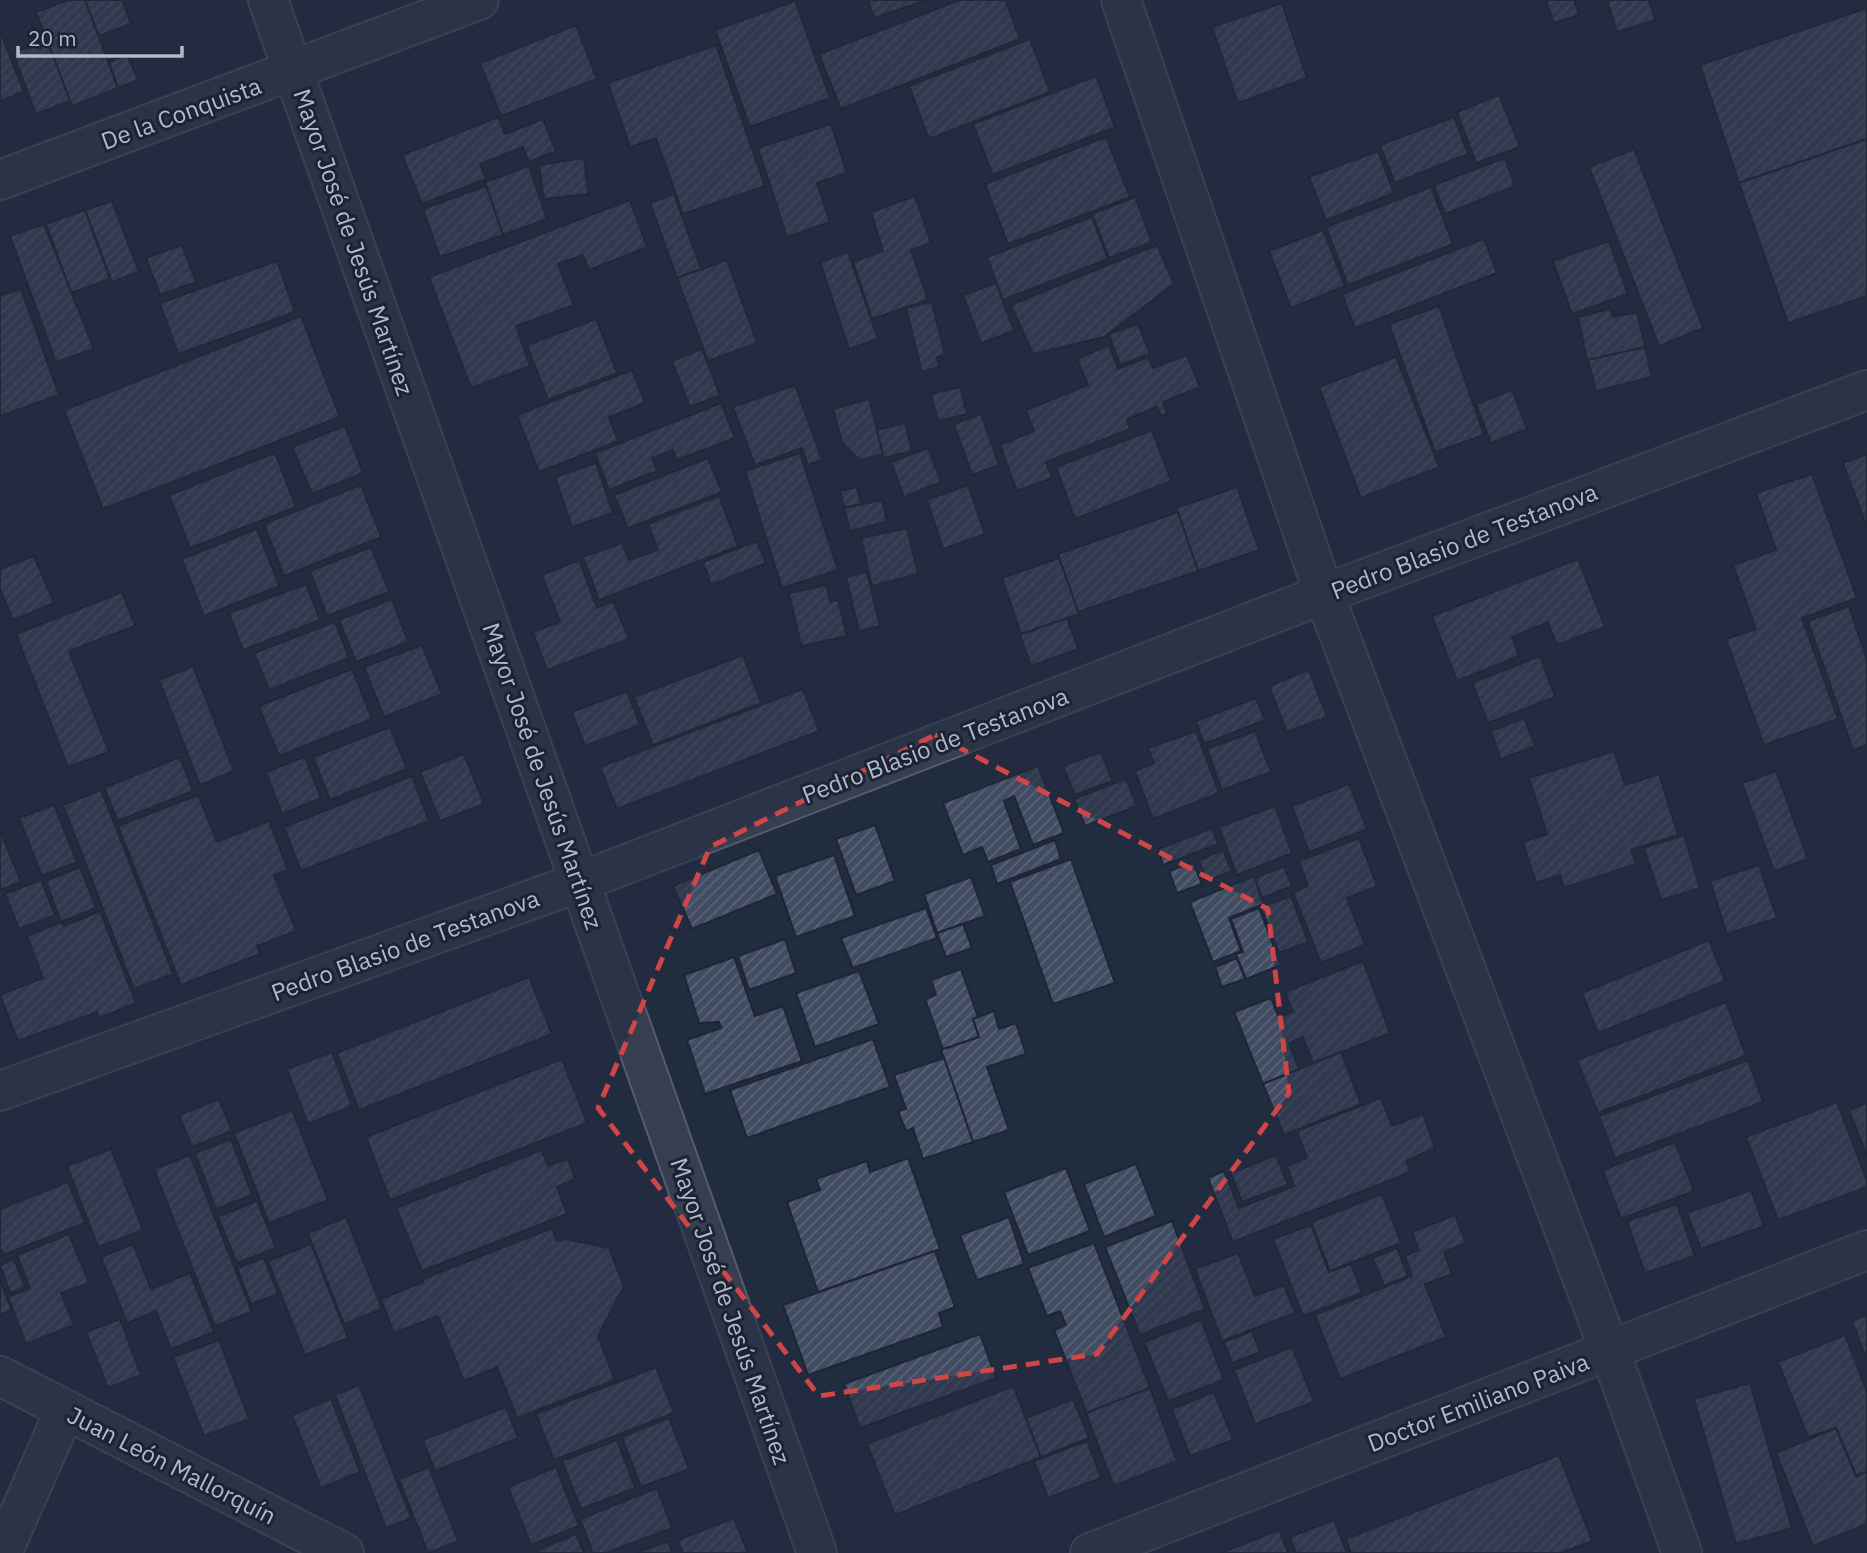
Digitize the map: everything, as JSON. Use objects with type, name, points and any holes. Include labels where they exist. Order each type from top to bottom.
[{"type":"street","name":"Mayor José de Jesús Martínez","points":[[268,0],[817,1553]]},
{"type":"street","name":"De la Conquista","points":[[0,180],[479,0]]},
{"type":"street","points":[[1121,0],[1324,594],[1610,1350],[1682,1553]]},
{"type":"street","name":"Pedro Blasio de Testanova","points":[[0,1091],[580,882],[1324,594],[1867,390]]},
{"type":"street","name":"Doctor Emiliano Paiva","points":[[1090,1553],[1867,1250]]},
{"type":"street","name":"Juan León Mallorquín","points":[[0,1376],[344,1553]]},
{"type":"street","points":[[2,1553],[65,1410]]},
{"type":"highlighted area","points":[[935,735],[1268,909],[1289,1093],[1097,1354],[819,1396],[598,1108],[710,847]]},
{"type":"building","points":[[68,0],[85,0],[118,88],[72,106],[36,12]]},
{"type":"building","points":[[85,0],[122,0],[131,24],[99,36]]},
{"type":"building","points":[[868,0],[927,0],[874,18]]},
{"type":"building","points":[[960,0],[1005,0],[1020,39],[841,109],[819,54]]},
{"type":"building","points":[[1546,0],[1574,0],[1579,15],[1554,23]]},
{"type":"building","points":[[1607,0],[1649,0],[1655,20],[1617,32]]},
{"type":"building","points":[[795,1],[830,98],[750,127],[715,30]]},
{"type":"building","points":[[1282,3],[1307,78],[1238,103],[1212,27]]},
{"type":"building","points":[[1867,8],[1867,139],[1739,183],[1700,65]]},
{"type":"building","points":[[576,25],[597,79],[501,116],[480,63]]},
{"type":"building","points":[[0,31],[24,92],[0,101]]},
{"type":"building","points":[[1030,39],[1050,92],[929,139],[909,86]]},
{"type":"building","points":[[47,40],[70,101],[36,114],[13,53]]},
{"type":"building","points":[[716,45],[765,186],[683,214],[656,138],[630,147],[608,83]]},
{"type":"building","points":[[127,55],[138,80],[118,88],[109,62]]},
{"type":"building","points":[[1096,76],[1115,127],[993,175],[973,124]]},
{"type":"building","points":[[1499,95],[1520,147],[1476,163],[1457,112]]},
{"type":"building","points":[[498,117],[505,134],[543,119],[556,151],[529,162],[523,147],[480,164],[486,179],[422,204],[402,155]]},
{"type":"building","points":[[1454,117],[1468,154],[1395,183],[1380,145]]},
{"type":"building","points":[[831,124],[847,173],[817,183],[830,222],[787,237],[758,148]]},
{"type":"building","points":[[1106,137],[1130,197],[1008,244],[985,184]]},
{"type":"building","points":[[1867,139],[1867,296],[1788,323],[1739,183]]},
{"type":"building","points":[[1634,149],[1703,328],[1659,346],[1589,167]]},
{"type":"building","points":[[1378,151],[1394,193],[1326,220],[1309,177]]},
{"type":"building","points":[[584,158],[588,194],[544,199],[539,165]]},
{"type":"building","points":[[1505,158],[1515,186],[1445,214],[1434,185]]},
{"type":"building","points":[[529,166],[547,219],[503,235],[485,182]]},
{"type":"building","points":[[486,186],[503,235],[440,257],[423,209]]},
{"type":"building","points":[[1431,187],[1453,244],[1348,285],[1326,227]]},
{"type":"building","points":[[674,194],[701,269],[677,278],[650,203]]},
{"type":"building","points":[[915,196],[931,243],[911,250],[928,300],[872,319],[853,262],[883,251],[871,212]]},
{"type":"building","points":[[1135,197],[1152,242],[1109,258],[1092,214]]},
{"type":"building","points":[[630,200],[647,247],[589,270],[583,255],[558,264],[574,305],[516,326],[530,366],[471,388],[429,277]]},
{"type":"building","points":[[112,201],[139,272],[112,282],[85,210]]},
{"type":"building","points":[[85,210],[110,279],[71,293],[46,224]]},
{"type":"building","points":[[1092,217],[1108,259],[1003,300],[987,257]]},
{"type":"building","points":[[44,224],[94,349],[56,362],[10,236]]},
{"type":"building","points":[[1323,230],[1345,286],[1291,308],[1269,251]]},
{"type":"building","points":[[1484,239],[1497,273],[1355,328],[1342,294]]},
{"type":"building","points":[[1609,241],[1628,294],[1572,314],[1553,261]]},
{"type":"building","points":[[182,245],[196,282],[160,295],[146,258]]},
{"type":"building","points":[[1157,245],[1174,284],[1104,337],[1033,354],[1011,305]]},
{"type":"building","points":[[848,252],[878,339],[849,349],[820,262]]},
{"type":"building","points":[[727,260],[757,343],[708,361],[677,278]]},
{"type":"building","points":[[277,261],[295,312],[178,354],[160,303]]},
{"type":"building","points":[[996,283],[1014,331],[981,343],[963,295]]},
{"type":"building","points":[[21,289],[59,395],[0,416],[0,293],[2,295]]},
{"type":"building","points":[[932,302],[945,355],[937,357],[939,367],[922,372],[906,308]]},
{"type":"building","points":[[1439,306],[1484,435],[1435,452],[1389,324]]},
{"type":"building","points":[[1610,309],[1613,317],[1637,312],[1645,347],[1587,361],[1578,317]]},
{"type":"building","points":[[301,316],[340,417],[103,509],[64,410]]},
{"type":"building","points":[[596,319],[617,373],[548,400],[527,345]]},
{"type":"building","points":[[1138,324],[1150,354],[1120,365],[1109,334]]},
{"type":"building","points":[[1109,345],[1118,369],[1148,357],[1153,368],[1187,355],[1200,387],[1163,402],[1167,414],[1161,416],[1157,407],[1127,419],[1130,429],[1046,462],[1052,478],[1017,491],[1000,445],[1034,431],[1026,410],[1088,385],[1077,359]]},
{"type":"building","points":[[1645,347],[1652,377],[1596,391],[1588,360]]},
{"type":"building","points":[[702,349],[720,395],[690,407],[672,361]]},
{"type":"building","points":[[1396,357],[1439,467],[1361,498],[1319,387]]},
{"type":"building","points":[[632,370],[645,403],[609,417],[618,441],[539,472],[517,415]]},
{"type":"building","points":[[795,385],[822,460],[808,465],[802,448],[755,465],[733,407]]},
{"type":"building","points":[[960,387],[967,414],[938,421],[931,394]]},
{"type":"building","points":[[1512,390],[1527,429],[1491,443],[1476,404]]},
{"type":"building","points":[[869,399],[883,454],[861,460],[842,442],[833,409]]},
{"type":"building","points":[[721,403],[735,438],[677,460],[673,450],[652,458],[657,471],[609,490],[595,453]]},
{"type":"building","points":[[981,414],[999,465],[972,475],[954,424]]},
{"type":"building","points":[[905,423],[912,451],[884,458],[877,430]]},
{"type":"building","points":[[345,426],[363,473],[312,494],[292,447]]},
{"type":"building","points":[[1152,430],[1171,481],[1075,519],[1056,467]]},
{"type":"building","points":[[928,448],[941,482],[904,497],[891,462]]},
{"type":"building","points":[[275,453],[296,507],[190,548],[169,495]]},
{"type":"building","points":[[800,453],[838,570],[782,588],[745,471]]},
{"type":"building","points":[[1867,454],[1867,527],[1843,463]]},
{"type":"building","points":[[708,458],[722,492],[628,528],[614,495]]},
{"type":"building","points":[[596,463],[613,513],[572,527],[555,477]]},
{"type":"building","points":[[1812,474],[1857,598],[1802,618],[1838,719],[1764,745],[1726,639],[1756,629],[1733,565],[1776,550],[1756,493]]},
{"type":"building","points":[[361,485],[381,537],[284,576],[264,524]]},
{"type":"building","points":[[968,485],[985,534],[943,549],[927,500]]},
{"type":"building","points":[[857,487],[861,504],[844,508],[840,491]]},
{"type":"building","points":[[1237,487],[1259,550],[1198,571],[1176,508]]},
{"type":"building","points":[[719,496],[738,546],[599,600],[583,557],[622,543],[629,560],[658,550],[648,524]]},
{"type":"building","points":[[882,500],[887,522],[850,531],[844,508]]},
{"type":"building","points":[[1178,512],[1198,571],[1078,612],[1058,554]]},
{"type":"building","points":[[907,528],[918,574],[872,586],[861,538]]},
{"type":"building","points":[[257,529],[279,586],[204,616],[182,559]]},
{"type":"building","points":[[757,541],[766,563],[711,585],[703,562]]},
{"type":"building","points":[[371,547],[389,592],[327,616],[310,571]]},
{"type":"building","points":[[34,556],[54,603],[13,620],[0,589],[0,569]]},
{"type":"building","points":[[1059,558],[1079,614],[1021,634],[1002,578]]},
{"type":"building","points":[[1578,559],[1605,627],[1557,645],[1548,622],[1512,637],[1519,656],[1457,681],[1432,616]]},
{"type":"building","points":[[579,560],[597,608],[613,601],[629,639],[547,670],[533,632],[560,622],[542,575]]},
{"type":"building","points":[[867,572],[880,626],[859,631],[846,577]]},
{"type":"building","points":[[306,584],[320,620],[243,650],[229,613]]},
{"type":"building","points":[[827,585],[830,602],[838,600],[847,636],[801,646],[789,593]]},
{"type":"building","points":[[122,592],[135,626],[69,651],[109,752],[68,767],[16,634]]},
{"type":"building","points":[[392,599],[408,642],[356,662],[339,620]]},
{"type":"building","points":[[1849,606],[1867,660],[1867,745],[1853,750],[1808,621]]},
{"type":"building","points":[[1067,618],[1078,649],[1031,666],[1020,635]]},
{"type":"building","points":[[335,622],[349,658],[269,690],[254,653]]},
{"type":"building","points":[[422,645],[442,694],[384,717],[364,667]]},
{"type":"building","points":[[743,655],[761,703],[653,745],[634,697]]},
{"type":"building","points":[[1540,656],[1555,697],[1488,723],[1472,683]]},
{"type":"building","points":[[193,666],[234,771],[200,785],[159,680]]},
{"type":"building","points":[[352,669],[372,719],[279,756],[259,706]]},
{"type":"building","points":[[1309,670],[1327,717],[1287,732],[1269,686]]},
{"type":"building","points":[[803,689],[819,731],[617,809],[600,767]]},
{"type":"building","points":[[627,691],[640,725],[585,746],[572,712]]},
{"type":"building","points":[[1256,698],[1265,720],[1204,744],[1196,721]]},
{"type":"building","points":[[1524,718],[1535,746],[1501,759],[1491,731]]},
{"type":"building","points":[[390,727],[407,769],[330,800],[313,757]]},
{"type":"building","points":[[1196,731],[1219,793],[1153,819],[1135,771],[1154,763],[1148,748]]},
{"type":"building","points":[[1255,731],[1271,772],[1222,790],[1207,749]]},
{"type":"building","points":[[1614,751],[1625,785],[1659,774],[1678,835],[1631,850],[1636,864],[1564,888],[1560,875],[1536,883],[1523,842],[1547,834],[1529,778]]},
{"type":"building","points":[[1101,752],[1112,781],[1075,795],[1063,766]]},
{"type":"building","points":[[464,754],[484,804],[440,821],[420,772]]},
{"type":"building","points":[[180,757],[193,791],[118,821],[104,788]]},
{"type":"building","points":[[305,757],[321,798],[282,814],[266,772]]},
{"type":"building","points":[[1038,766],[1064,833],[1033,845],[1014,796],[1004,801],[1021,849],[988,862],[982,847],[963,855],[943,803]]},
{"type":"building","points":[[1776,771],[1808,859],[1774,871],[1742,783]]},
{"type":"building","points":[[412,776],[429,821],[301,871],[284,827]]},
{"type":"building","points":[[1126,779],[1137,806],[1085,826],[1074,799]]},
{"type":"building","points":[[1349,784],[1367,829],[1309,852],[1292,806]]},
{"type":"building","points":[[101,790],[173,974],[134,989],[63,805]]},
{"type":"building","points":[[198,795],[217,842],[269,821],[288,870],[274,875],[296,931],[257,946],[260,954],[181,985],[118,826]]},
{"type":"building","points":[[54,805],[77,862],[42,876],[19,818]]},
{"type":"building","points":[[1275,806],[1292,853],[1237,875],[1219,827]]},
{"type":"building","points":[[875,825],[895,881],[856,895],[836,839]]},
{"type":"building","points":[[1212,828],[1218,844],[1163,865],[1158,849]]},
{"type":"building","points":[[0,830],[21,882],[0,890]]},
{"type":"building","points":[[1684,835],[1700,888],[1661,900],[1644,848]]},
{"type":"building","points":[[1359,838],[1377,886],[1347,898],[1365,945],[1321,963],[1293,892],[1308,886],[1299,861]]},
{"type":"building","points":[[1055,840],[1061,859],[997,884],[991,865]]},
{"type":"building","points":[[759,850],[777,894],[692,929],[673,886]]},
{"type":"building","points":[[1223,850],[1232,871],[1207,881],[1199,860]]},
{"type":"building","points":[[834,855],[855,916],[796,937],[775,876]]},
{"type":"building","points":[[1071,859],[1115,983],[1053,1004],[1010,882]]},
{"type":"building","points":[[1193,862],[1202,884],[1177,893],[1169,871]]},
{"type":"building","points":[[1759,865],[1777,918],[1727,934],[1710,881]]},
{"type":"building","points":[[1284,866],[1292,886],[1262,898],[1255,878]]},
{"type":"building","points":[[80,867],[96,908],[61,922],[46,881]]},
{"type":"building","points":[[1254,876],[1263,904],[1229,918],[1241,951],[1213,962],[1190,902]]},
{"type":"building","points":[[971,877],[985,916],[937,933],[924,894]]},
{"type":"building","points":[[41,880],[55,915],[19,929],[5,894]]},
{"type":"building","points":[[1291,896],[1308,942],[1279,953],[1261,907]]},
{"type":"building","points":[[926,908],[937,938],[853,968],[841,938]]},
{"type":"building","points":[[1259,908],[1281,965],[1246,979],[1236,954],[1243,952],[1231,919]]},
{"type":"building","points":[[100,911],[136,1003],[99,1018],[97,1012],[18,1041],[0,995],[43,978],[27,936],[61,922],[64,926]]},
{"type":"building","points":[[963,924],[972,948],[946,957],[937,933]]},
{"type":"building","points":[[785,939],[796,973],[749,990],[738,956]]},
{"type":"building","points":[[1709,940],[1725,981],[1598,1033],[1582,993]]},
{"type":"building","points":[[734,957],[755,1016],[783,1006],[802,1061],[705,1094],[687,1040],[721,1028],[719,1022],[699,1023],[684,975]]},
{"type":"building","points":[[1237,958],[1245,979],[1222,987],[1215,967]]},
{"type":"building","points":[[1363,961],[1390,1033],[1313,1063],[1303,1037],[1289,1043],[1299,1069],[1263,1084],[1234,1012],[1271,998],[1279,1018],[1293,1012],[1285,992]]},
{"type":"building","points":[[961,969],[978,1017],[973,1019],[979,1037],[943,1049],[925,999],[936,995],[931,980]]},
{"type":"building","points":[[859,971],[879,1024],[815,1047],[796,993]]},
{"type":"building","points":[[529,977],[552,1034],[359,1110],[337,1053]]},
{"type":"building","points":[[1726,1002],[1746,1056],[1598,1113],[1577,1060]]},
{"type":"building","points":[[994,1011],[999,1029],[1016,1023],[1026,1054],[987,1067],[1009,1130],[973,1142],[941,1050],[979,1037],[973,1019]]},
{"type":"building","points":[[873,1039],[890,1087],[747,1138],[730,1090]]},
{"type":"building","points":[[332,1052],[352,1106],[308,1124],[287,1069]]},
{"type":"building","points":[[1341,1052],[1361,1104],[1284,1135],[1263,1084]]},
{"type":"building","points":[[944,1058],[973,1142],[923,1159],[913,1128],[906,1131],[898,1111],[906,1109],[894,1075]]},
{"type":"building","points":[[562,1059],[587,1123],[390,1200],[366,1137]]},
{"type":"building","points":[[1748,1060],[1763,1102],[1615,1158],[1599,1116]]},
{"type":"building","points":[[1381,1098],[1392,1126],[1423,1114],[1435,1148],[1406,1161],[1411,1172],[1233,1242],[1208,1178],[1224,1171],[1239,1208],[1294,1186],[1287,1166],[1307,1158],[1297,1131]]},
{"type":"building","points":[[219,1099],[232,1131],[192,1147],[179,1115]]},
{"type":"building","points":[[1837,1102],[1867,1187],[1778,1220],[1746,1137]]},
{"type":"building","points":[[1867,1103],[1867,1156],[1849,1110]]},
{"type":"building","points":[[292,1110],[328,1200],[269,1223],[234,1133]]},
{"type":"building","points":[[231,1139],[252,1195],[216,1209],[195,1153]]},
{"type":"building","points":[[1675,1142],[1694,1191],[1621,1219],[1603,1170]]},
{"type":"building","points":[[111,1149],[143,1230],[98,1247],[67,1166]]},
{"type":"building","points":[[542,1150],[548,1166],[568,1159],[575,1179],[557,1187],[567,1214],[422,1271],[396,1208]]},
{"type":"building","points":[[190,1155],[252,1312],[215,1326],[154,1169]]},
{"type":"building","points":[[1276,1155],[1288,1185],[1242,1202],[1231,1173]]},
{"type":"building","points":[[908,1158],[940,1249],[818,1292],[787,1202],[820,1190],[816,1179],[867,1161],[870,1172]]},
{"type":"building","points":[[1136,1164],[1156,1216],[1104,1237],[1084,1184]]},
{"type":"building","points":[[1066,1168],[1090,1231],[1028,1255],[1004,1192]]},
{"type":"building","points":[[68,1182],[85,1223],[3,1255],[0,1248],[0,1209]]},
{"type":"building","points":[[1751,1190],[1764,1226],[1701,1249],[1687,1213]]},
{"type":"building","points":[[1382,1194],[1401,1243],[1330,1271],[1311,1222]]},
{"type":"building","points":[[257,1201],[276,1248],[237,1263],[218,1217]]},
{"type":"building","points":[[1677,1204],[1695,1256],[1645,1273],[1627,1221]]},
{"type":"building","points":[[1455,1215],[1466,1243],[1444,1252],[1452,1274],[1425,1284],[1446,1337],[1340,1379],[1315,1315],[1412,1276],[1405,1256],[1419,1250],[1412,1232]]},
{"type":"building","points":[[346,1217],[382,1309],[344,1324],[308,1233]]},
{"type":"building","points":[[1009,1217],[1024,1264],[977,1280],[960,1235]]},
{"type":"building","points":[[1172,1221],[1205,1309],[1140,1335],[1105,1247]]},
{"type":"building","points":[[1311,1225],[1329,1272],[1351,1264],[1362,1293],[1303,1316],[1273,1239]]},
{"type":"building","points":[[552,1228],[557,1241],[566,1239],[609,1248],[624,1286],[598,1336],[615,1380],[517,1418],[497,1367],[464,1381],[438,1316],[394,1333],[381,1299],[423,1282],[423,1279]]},
{"type":"building","points":[[69,1234],[89,1283],[61,1293],[74,1325],[26,1344],[8,1297],[30,1288],[17,1255]]},
{"type":"building","points":[[1094,1243],[1150,1388],[1087,1413],[1054,1330],[1066,1325],[1060,1311],[1047,1316],[1028,1268]]},
{"type":"building","points":[[133,1244],[151,1289],[190,1273],[214,1332],[171,1349],[156,1311],[127,1323],[101,1257]]},
{"type":"building","points":[[311,1244],[348,1338],[305,1355],[268,1261]]},
{"type":"building","points":[[1397,1248],[1408,1276],[1384,1286],[1373,1258]]},
{"type":"building","points":[[935,1251],[955,1307],[939,1313],[943,1327],[808,1375],[783,1305]]},
{"type":"building","points":[[1238,1253],[1255,1296],[1284,1285],[1295,1313],[1222,1341],[1195,1269]]},
{"type":"building","points":[[264,1258],[278,1294],[251,1304],[237,1268]]},
{"type":"building","points":[[14,1259],[25,1287],[10,1293],[0,1265]]},
{"type":"building","points":[[0,1281],[12,1310],[0,1315]]},
{"type":"building","points":[[1867,1315],[1867,1360],[1852,1321]]},
{"type":"building","points":[[120,1319],[141,1375],[108,1388],[86,1332]]},
{"type":"building","points":[[1201,1320],[1224,1380],[1168,1401],[1144,1342]]},
{"type":"building","points":[[1252,1331],[1260,1352],[1232,1363],[1224,1342]]},
{"type":"building","points":[[980,1334],[996,1378],[860,1428],[844,1384]]},
{"type":"building","points":[[1845,1335],[1867,1392],[1867,1472],[1856,1476],[1836,1428],[1808,1437],[1778,1362]]},
{"type":"building","points":[[219,1340],[249,1419],[204,1436],[173,1357]]},
{"type":"building","points":[[1292,1347],[1314,1402],[1255,1424],[1234,1370]]},
{"type":"building","points":[[656,1367],[674,1413],[554,1460],[536,1414]]},
{"type":"building","points":[[1750,1383],[1792,1528],[1736,1544],[1694,1399]]},
{"type":"building","points":[[359,1385],[411,1518],[386,1528],[335,1395]]},
{"type":"building","points":[[1013,1386],[1041,1457],[895,1515],[867,1444]]},
{"type":"building","points":[[1150,1388],[1177,1461],[1114,1486],[1086,1413]]},
{"type":"building","points":[[1214,1392],[1233,1440],[1190,1456],[1172,1409]]},
{"type":"building","points":[[331,1399],[360,1472],[321,1488],[292,1415]]},
{"type":"building","points":[[1073,1399],[1089,1438],[1041,1457],[1026,1418]]},
{"type":"building","points":[[506,1407],[518,1438],[435,1471],[423,1440]]},
{"type":"building","points":[[669,1418],[689,1469],[641,1487],[622,1437]]},
{"type":"building","points":[[1836,1428],[1856,1476],[1867,1472],[1867,1524],[1813,1546],[1776,1453]]},
{"type":"building","points":[[617,1440],[635,1488],[581,1509],[562,1461]]},
{"type":"building","points":[[1087,1441],[1101,1478],[1048,1498],[1034,1461]]},
{"type":"building","points":[[1559,1455],[1592,1541],[1561,1553],[1351,1553],[1346,1539]]},
{"type":"building","points":[[429,1467],[458,1541],[428,1553],[399,1479]]},
{"type":"building","points":[[556,1467],[579,1526],[531,1545],[508,1487]]},
{"type":"building","points":[[657,1488],[672,1528],[606,1553],[593,1553],[580,1519]]},
{"type":"building","points":[[734,1518],[748,1553],[683,1553],[678,1540]]},
{"type":"building","points":[[1334,1520],[1347,1553],[1296,1553],[1290,1537]]},
{"type":"building","points":[[1279,1530],[1288,1553],[1221,1553]]},
{"type":"building","points":[[576,1534],[584,1553],[539,1553],[538,1550]]},
{"type":"building","points":[[668,1541],[672,1553],[637,1553]]}]
